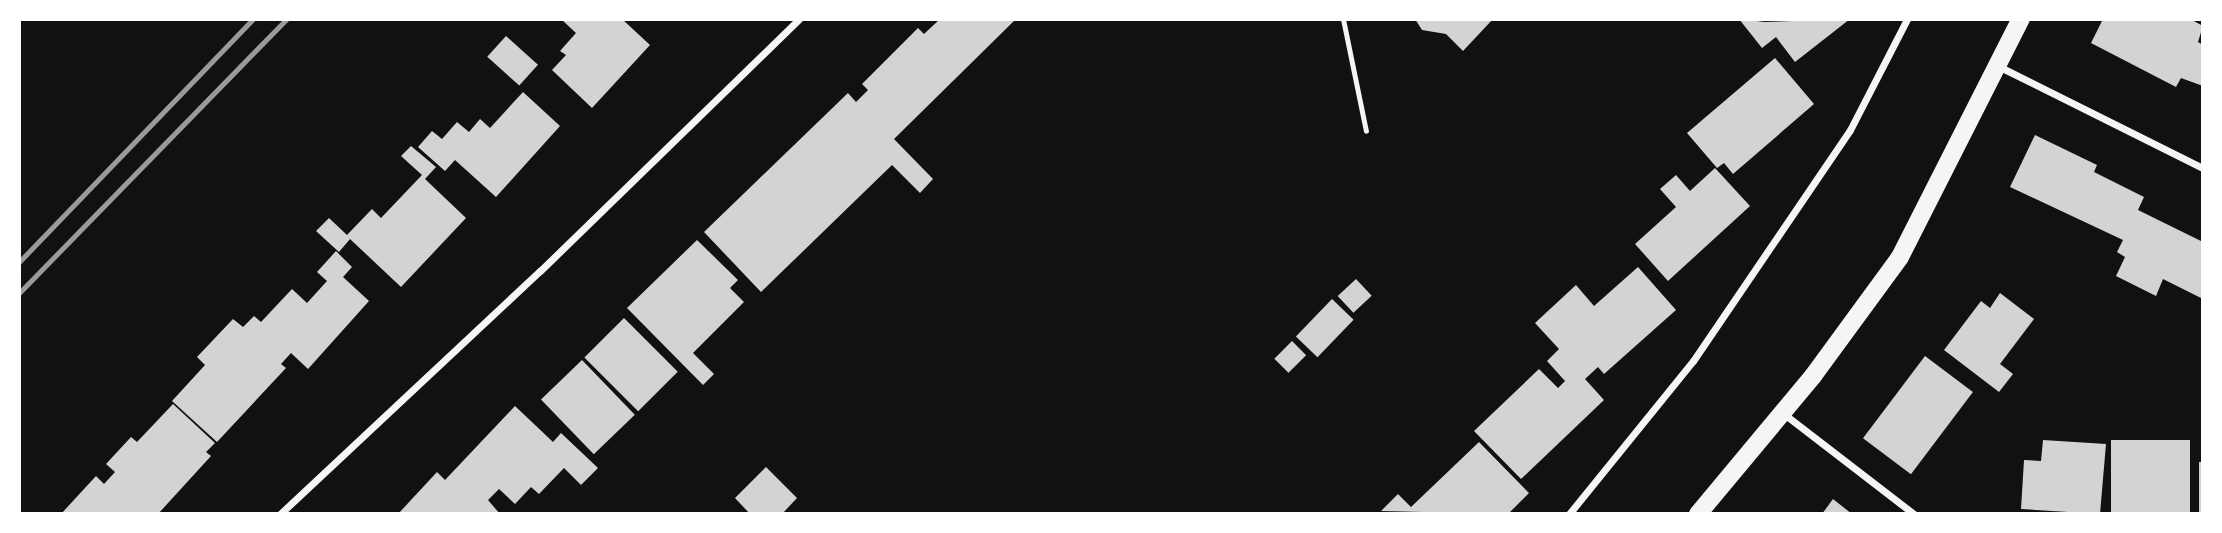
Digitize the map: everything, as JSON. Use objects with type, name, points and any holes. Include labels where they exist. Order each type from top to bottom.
[{"type":"main road","points":[[1698,514],[1780,411],[1813,376],[1900,257],[2021,19]]},
{"type":"street","points":[[280,514],[540,271],[799,19]]},
{"type":"street","points":[[1569,514],[1693,361],[1850,130],[1907,19]]},
{"type":"street","points":[[1998,66],[2203,169]]},
{"type":"street","points":[[1780,411],[1914,514]]},
{"type":"lane","points":[[1343,19],[1366,131]]},
{"type":"building","points":[[561,19],[622,19],[650,45],[592,108],[552,70],[566,55],[560,51],[576,33]]},
{"type":"building","points":[[940,19],[1016,19],[894,139],[933,179],[920,193],[892,165],[761,292],[704,232],[848,93],[856,102],[868,90],[862,84],[918,28],[924,34]]},
{"type":"building","points":[[1415,19],[1493,19],[1463,51],[1446,34],[1422,30]]},
{"type":"building","points":[[1739,19],[1765,22],[1850,19],[1795,62],[1776,37],[1762,48]]},
{"type":"building","points":[[2103,19],[2190,19],[2203,26],[2198,42],[2203,45],[2203,86],[2181,78],[2176,87],[2091,43]]},
{"type":"building","points":[[506,36],[538,65],[519,86],[487,57]]},
{"type":"building","points":[[1775,58],[1814,104],[1733,174],[1724,163],[1717,168],[1687,133]]},
{"type":"building","points":[[523,92],[560,126],[496,197],[455,160],[445,171],[418,147],[432,131],[442,139],[457,122],[469,132],[480,119],[490,128]]},
{"type":"building","points":[[2035,135],[2097,165],[2094,172],[2144,197],[2138,210],[2203,242],[2203,299],[2163,279],[2156,296],[2116,276],[2125,257],[2117,252],[2123,240],[2010,187]]},
{"type":"building","points":[[411,146],[436,167],[425,179],[466,218],[401,287],[350,239],[339,252],[316,231],[329,218],[347,235],[372,209],[381,218],[422,175],[401,156]]},
{"type":"building","points":[[1715,168],[1750,206],[1668,281],[1635,244],[1676,207],[1660,189],[1676,175],[1690,191]]},
{"type":"building","points":[[697,240],[738,280],[730,288],[744,302],[693,353],[714,374],[703,385],[627,308]]},
{"type":"building","points":[[336,251],[352,267],[343,277],[369,301],[308,369],[291,353],[281,364],[286,368],[217,442],[172,401],[205,365],[197,357],[233,319],[243,327],[254,316],[261,322],[292,289],[307,303],[327,281],[317,272]]},
{"type":"building","points":[[1638,267],[1676,310],[1604,374],[1598,367],[1585,379],[1604,400],[1521,479],[1474,431],[1539,369],[1558,388],[1565,381],[1547,361],[1559,349],[1535,323],[1576,285],[1594,306]]},
{"type":"building","points":[[1356,279],[1372,296],[1353,313],[1338,296]]},
{"type":"building","points":[[2000,293],[2034,319],[2000,364],[2013,374],[1999,392],[1944,350],[1981,301],[1990,308]]},
{"type":"building","points":[[1332,299],[1354,320],[1317,357],[1296,336]]},
{"type":"building","points":[[624,318],[678,372],[638,411],[584,358]]},
{"type":"building","points":[[1292,341],[1306,355],[1288,373],[1274,359]]},
{"type":"building","points":[[1925,356],[1973,392],[1911,474],[1863,438]]},
{"type":"building","points":[[582,360],[635,415],[594,454],[541,400]]},
{"type":"building","points":[[173,404],[215,443],[206,452],[211,456],[158,514],[61,514],[96,476],[104,484],[115,472],[106,464],[131,437],[137,442]]},
{"type":"building","points":[[515,406],[553,442],[561,433],[598,468],[581,485],[564,468],[539,494],[531,487],[515,504],[499,489],[488,500],[500,514],[398,514],[437,472],[445,480]]},
{"type":"building","points":[[2043,440],[2106,444],[2100,514],[2021,509],[2024,460],[2041,461]]},
{"type":"building","points":[[2111,440],[2190,440],[2190,514],[2111,514]]},
{"type":"building","points":[[1479,442],[1529,493],[1508,514],[1381,511],[1398,494],[1411,507]]},
{"type":"building","points":[[2199,462],[2203,462],[2203,513],[2199,513]]},
{"type":"building","points":[[766,467],[797,498],[782,514],[750,514],[735,498]]},
{"type":"building","points":[[1833,499],[1852,514],[1822,514]]},
{"type":"railway","points":[[19,262],[253,19]]},
{"type":"railway","points":[[19,293],[286,19]]}]
